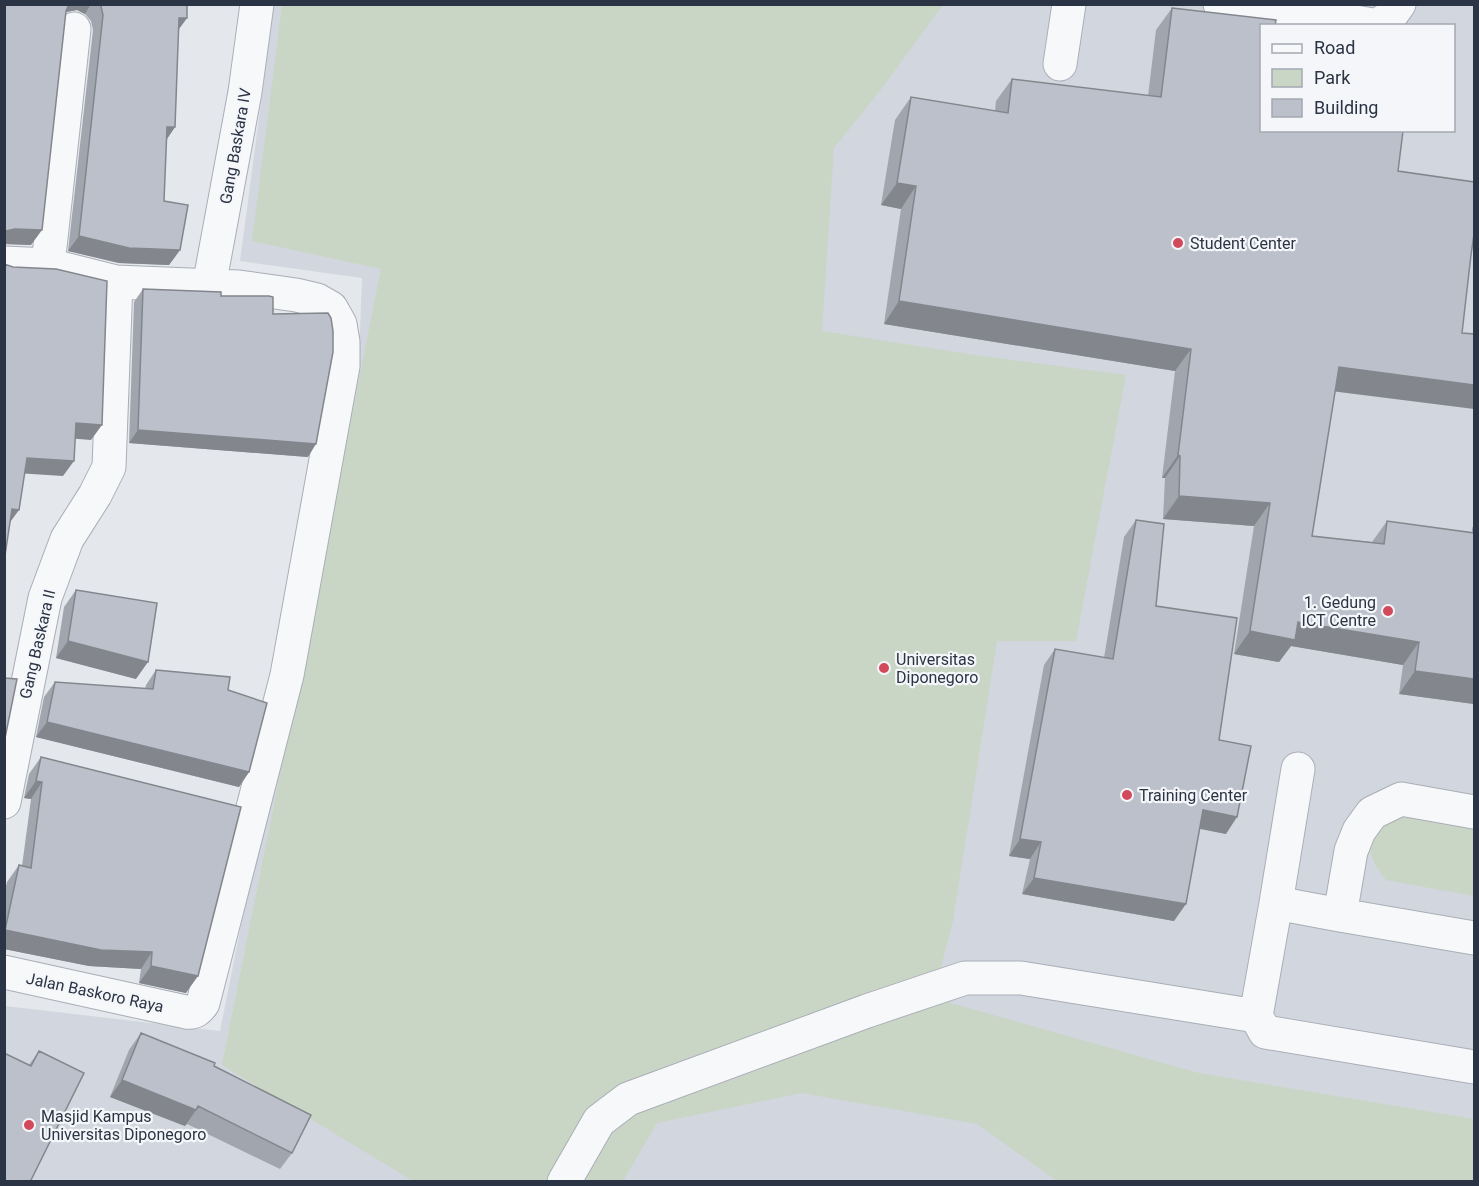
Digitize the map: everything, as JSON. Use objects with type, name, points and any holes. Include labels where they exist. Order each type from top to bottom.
[{"type":"street","name":"Gang Baskara IV","points":[[209,286],[245,92],[257,4]]},
{"type":"street","points":[[1060,64],[1069,4]]},
{"type":"street","points":[[1220,4],[1370,24]]},
{"type":"street","points":[[1380,24],[1389,18],[1399,4]]},
{"type":"street","points":[[48,265],[74,29]]},
{"type":"street","points":[[4,263],[48,265],[116,282],[209,286]]},
{"type":"street","name":"Gang Baskara II","points":[[4,802],[26,754],[45,598],[67,539],[95,495],[109,467],[116,282]]},
{"type":"street","name":"Jalan Baskoro Raya","points":[[4,972],[186,1012],[193,1013],[203,1004],[241,807],[287,675],[343,366],[340,324],[331,308],[317,300],[296,295],[239,287],[209,286]]},
{"type":"street","points":[[1298,769],[1256,1016],[1265,1032],[1474,1067]]},
{"type":"street","points":[[1340,915],[1351,852],[1359,831],[1372,813],[1401,799],[1474,812]]},
{"type":"street","points":[[1276,903],[1474,938]]},
{"type":"street","points":[[564,1182],[598,1121],[628,1099],[867,1011],[965,978],[1021,978],[1256,1016]]},
{"type":"shaded area","name":"Universitas Diponegoro","points":[[274,5],[1474,5],[1474,1181],[5,1182],[5,1006],[220,1031],[360,331],[362,278],[240,261]]},
{"type":"green space","points":[[282,5],[943,5],[879,92],[834,148],[822,331],[975,355],[1126,375],[1076,641],[997,641],[953,921],[933,998],[1199,1073],[1474,1119],[1474,1181],[1057,1181],[977,1124],[802,1093],[657,1123],[623,1181],[413,1181],[222,1065],[381,269],[252,241]]},
{"type":"green space","points":[[1393,813],[1474,820],[1474,896],[1386,880],[1373,859],[1370,847],[1377,829]]},
{"type":"building","points":[[4,4],[69,4],[66,11],[42,230],[15,229],[4,233]]},
{"type":"building","points":[[100,4],[187,4],[187,18],[179,18],[175,127],[167,127],[164,201],[188,205],[180,250],[129,248],[79,236],[103,15]]},
{"type":"building","name":"Student Center","points":[[1172,8],[1276,20],[1275,24],[1260,24],[1260,132],[1403,132],[1398,171],[1474,182],[1474,234],[1462,333],[1474,334],[1474,385],[1339,367],[1312,536],[1384,544],[1387,521],[1474,533],[1474,679],[1415,671],[1419,642],[1298,622],[1295,640],[1250,631],[1270,503],[1179,496],[1180,456],[1178,455],[1191,349],[899,301],[916,186],[897,183],[911,97],[1008,113],[1012,79],[1161,97]]},
{"type":"building","points":[[4,264],[13,267],[56,269],[107,281],[102,425],[76,423],[74,461],[27,458],[19,510],[12,509],[4,562]]},
{"type":"building","points":[[143,289],[221,292],[221,296],[269,296],[273,297],[273,314],[328,313],[333,331],[333,352],[316,444],[138,430]]},
{"type":"building","name":"Training Center","points":[[1136,520],[1164,524],[1156,606],[1237,618],[1219,740],[1251,746],[1237,817],[1203,810],[1186,904],[1034,878],[1041,842],[1020,839],[1055,649],[1113,659]]},
{"type":"building","points":[[76,590],[157,603],[148,662],[68,641]]},
{"type":"building","points":[[156,670],[230,677],[228,690],[267,703],[249,772],[47,722],[55,682],[153,689]]},
{"type":"building","points":[[4,678],[17,679],[4,743]]},
{"type":"building","points":[[41,757],[241,807],[198,976],[151,966],[152,952],[101,950],[5,930],[19,865],[31,868],[42,782],[36,781]]},
{"type":"building","points":[[141,1033],[215,1063],[214,1066],[311,1115],[292,1153],[198,1106],[196,1110],[122,1080]]},
{"type":"building","name":"Masjid Kampus Universitas Diponegoro","points":[[39,1051],[84,1073],[30,1182],[4,1182],[4,1053],[31,1066]]},
{"type":"place","name":"Student Center","points":[[1178,243]]},
{"type":"place","name":"1. Gedung ICT Centre","points":[[1388,611]]},
{"type":"place","name":"Universitas Diponegoro","points":[[884,668]]},
{"type":"place","name":"Training Center","points":[[1127,795]]},
{"type":"place","name":"Masjid Kampus Universitas Diponegoro","points":[[29,1125]]}]
